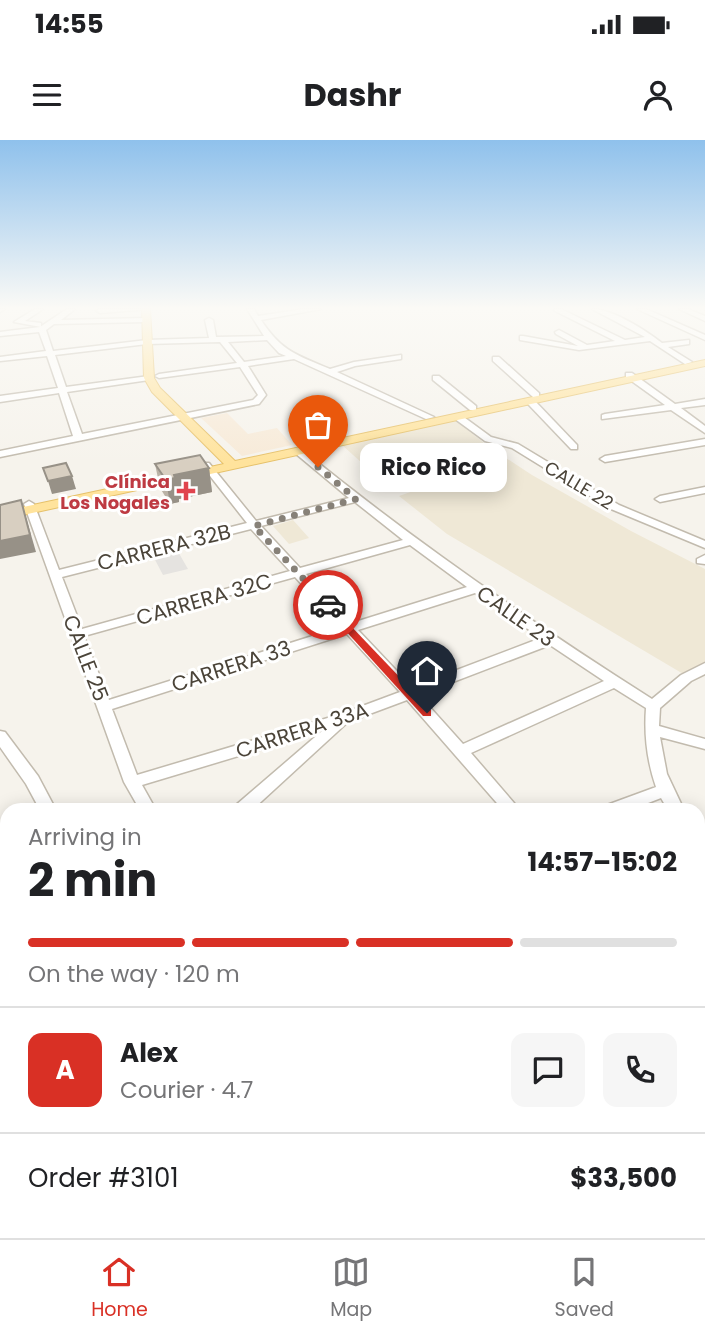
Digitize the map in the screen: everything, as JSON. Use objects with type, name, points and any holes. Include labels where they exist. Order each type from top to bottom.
[{"type":"main road","points":[[152,360],[156,390],[235,461]]},
{"type":"main road","points":[[631,377],[688,362],[705,361]]},
{"type":"main road","points":[[235,461],[298,451],[458,417],[705,361]]},
{"type":"main road","points":[[0,516],[429,417],[533,398]]},
{"type":"main road","points":[[0,510],[30,507]]},
{"type":"street","points":[[52,360],[79,439]]},
{"type":"street","points":[[0,454],[256,402],[263,397],[240,360]]},
{"type":"street","points":[[0,399],[271,360]]},
{"type":"street","points":[[303,360],[429,417]]},
{"type":"street","points":[[330,372],[378,360]]},
{"type":"street","points":[[497,360],[575,447]]},
{"type":"street","points":[[631,377],[703,427]]},
{"type":"street","points":[[436,378],[473,408]]},
{"type":"street","points":[[605,417],[705,402]]},
{"type":"street","name":"CALLE 22","points":[[458,417],[488,439],[515,446],[615,507],[705,545]]},
{"type":"street","points":[[605,459],[705,442]]},
{"type":"street","name":"CALLE 23","points":[[298,451],[356,499],[477,589],[549,640],[653,706]]},
{"type":"street","points":[[207,467],[254,526],[350,628],[506,803]]},
{"type":"street","points":[[660,499],[705,490]]},
{"type":"street","name":"CARRERA 32B","points":[[54,575],[356,499]]},
{"type":"street","name":"CALLE 25","points":[[30,507],[132,782],[144,803]]},
{"type":"street","name":"CARRERA 32C","points":[[77,634],[411,541]]},
{"type":"street","name":"CARRERA 33","points":[[105,705],[477,589]]},
{"type":"street","name":"CARRERA 33A","points":[[132,782],[346,718],[549,640]]},
{"type":"street","points":[[671,803],[663,791],[651,729],[653,706],[686,678],[705,668]]},
{"type":"street","points":[[686,678],[705,682]]},
{"type":"street","points":[[461,751],[615,682]]},
{"type":"street","points":[[250,803],[346,718]]},
{"type":"street","points":[[651,729],[705,744]]},
{"type":"street","points":[[0,736],[32,780],[44,803]]},
{"type":"street","points":[[631,803],[663,791]]},
{"type":"shaded area","points":[[227,413],[248,434],[277,428],[292,445],[242,456],[201,418]]},
{"type":"shaded area","points":[[454,419],[489,447],[532,475],[705,569],[705,665],[685,675],[447,534],[399,496],[428,486],[401,467],[372,472],[342,445]]},
{"type":"shaded area","points":[[293,520],[309,538],[289,544],[273,526]]},
{"type":"shaded area","points":[[177,550],[188,569],[163,575],[153,556]]},
{"type":"building","points":[[200,455],[209,468],[174,475],[175,478],[166,480],[155,464]]},
{"type":"building","points":[[66,463],[72,476],[48,481],[43,468]]},
{"type":"building","points":[[21,500],[30,535],[0,541],[0,505]]},
{"type":"way so far","points":[[318,467],[356,499],[254,526],[328,605]]},
{"type":"place","name":"Rico Rico","points":[[318,467]]},
{"type":"place","name":"Clínica Los Nogales","points":[[186,491]]},
{"type":"route","points":[[328,605],[427,713]]}]
